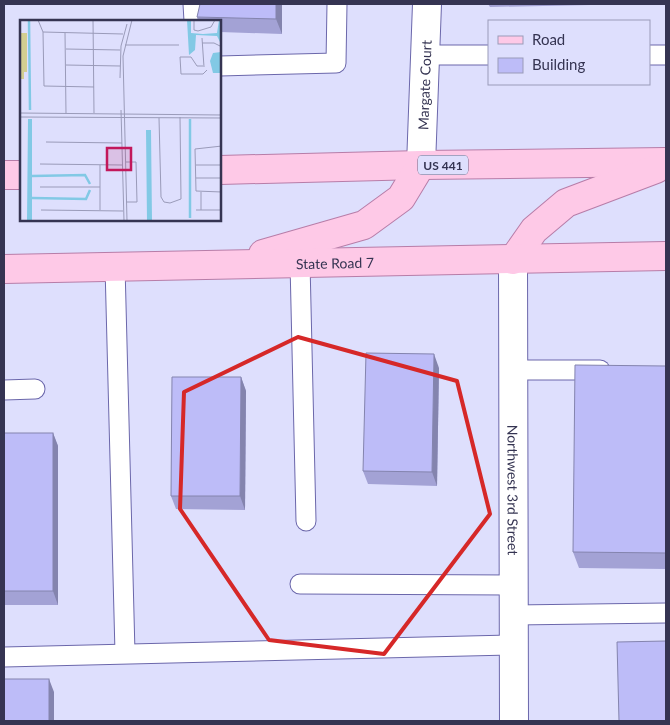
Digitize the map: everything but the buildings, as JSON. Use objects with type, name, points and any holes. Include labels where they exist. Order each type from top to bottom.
[{"type":"main road","name":"US 441","points":[[221,170],[421,165],[666,163]]},
{"type":"main road","points":[[513,260],[534,230],[566,203],[666,163]]},
{"type":"main road","points":[[228,263],[364,226],[401,198],[421,165]]},
{"type":"main road","points":[[4,175],[20,175]]},
{"type":"main road","name":"State Road 7","points":[[4,269],[228,263],[513,260],[666,256]]},
{"type":"street","name":"Margate Court","points":[[421,165],[427,4]]},
{"type":"street","name":"Northwest 3rd Street","points":[[513,260],[514,721]]},
{"type":"lane","points":[[193,4],[194,20]]},
{"type":"lane","points":[[221,66],[336,63],[338,4]]},
{"type":"lane","points":[[425,56],[488,56]]},
{"type":"lane","points":[[650,56],[666,56]]},
{"type":"lane","points":[[300,263],[306,521]]},
{"type":"lane","points":[[114,266],[125,654]]},
{"type":"lane","points":[[513,370],[616,370]]},
{"type":"lane","points":[[4,390],[35,389]]},
{"type":"lane","points":[[300,584],[514,585]]},
{"type":"lane","points":[[514,616],[666,612]]},
{"type":"lane","points":[[4,657],[514,645]]},
{"type":"highlighted area","points":[[298,337],[457,381],[490,514],[384,654],[269,640],[180,509],[184,392]]}]
